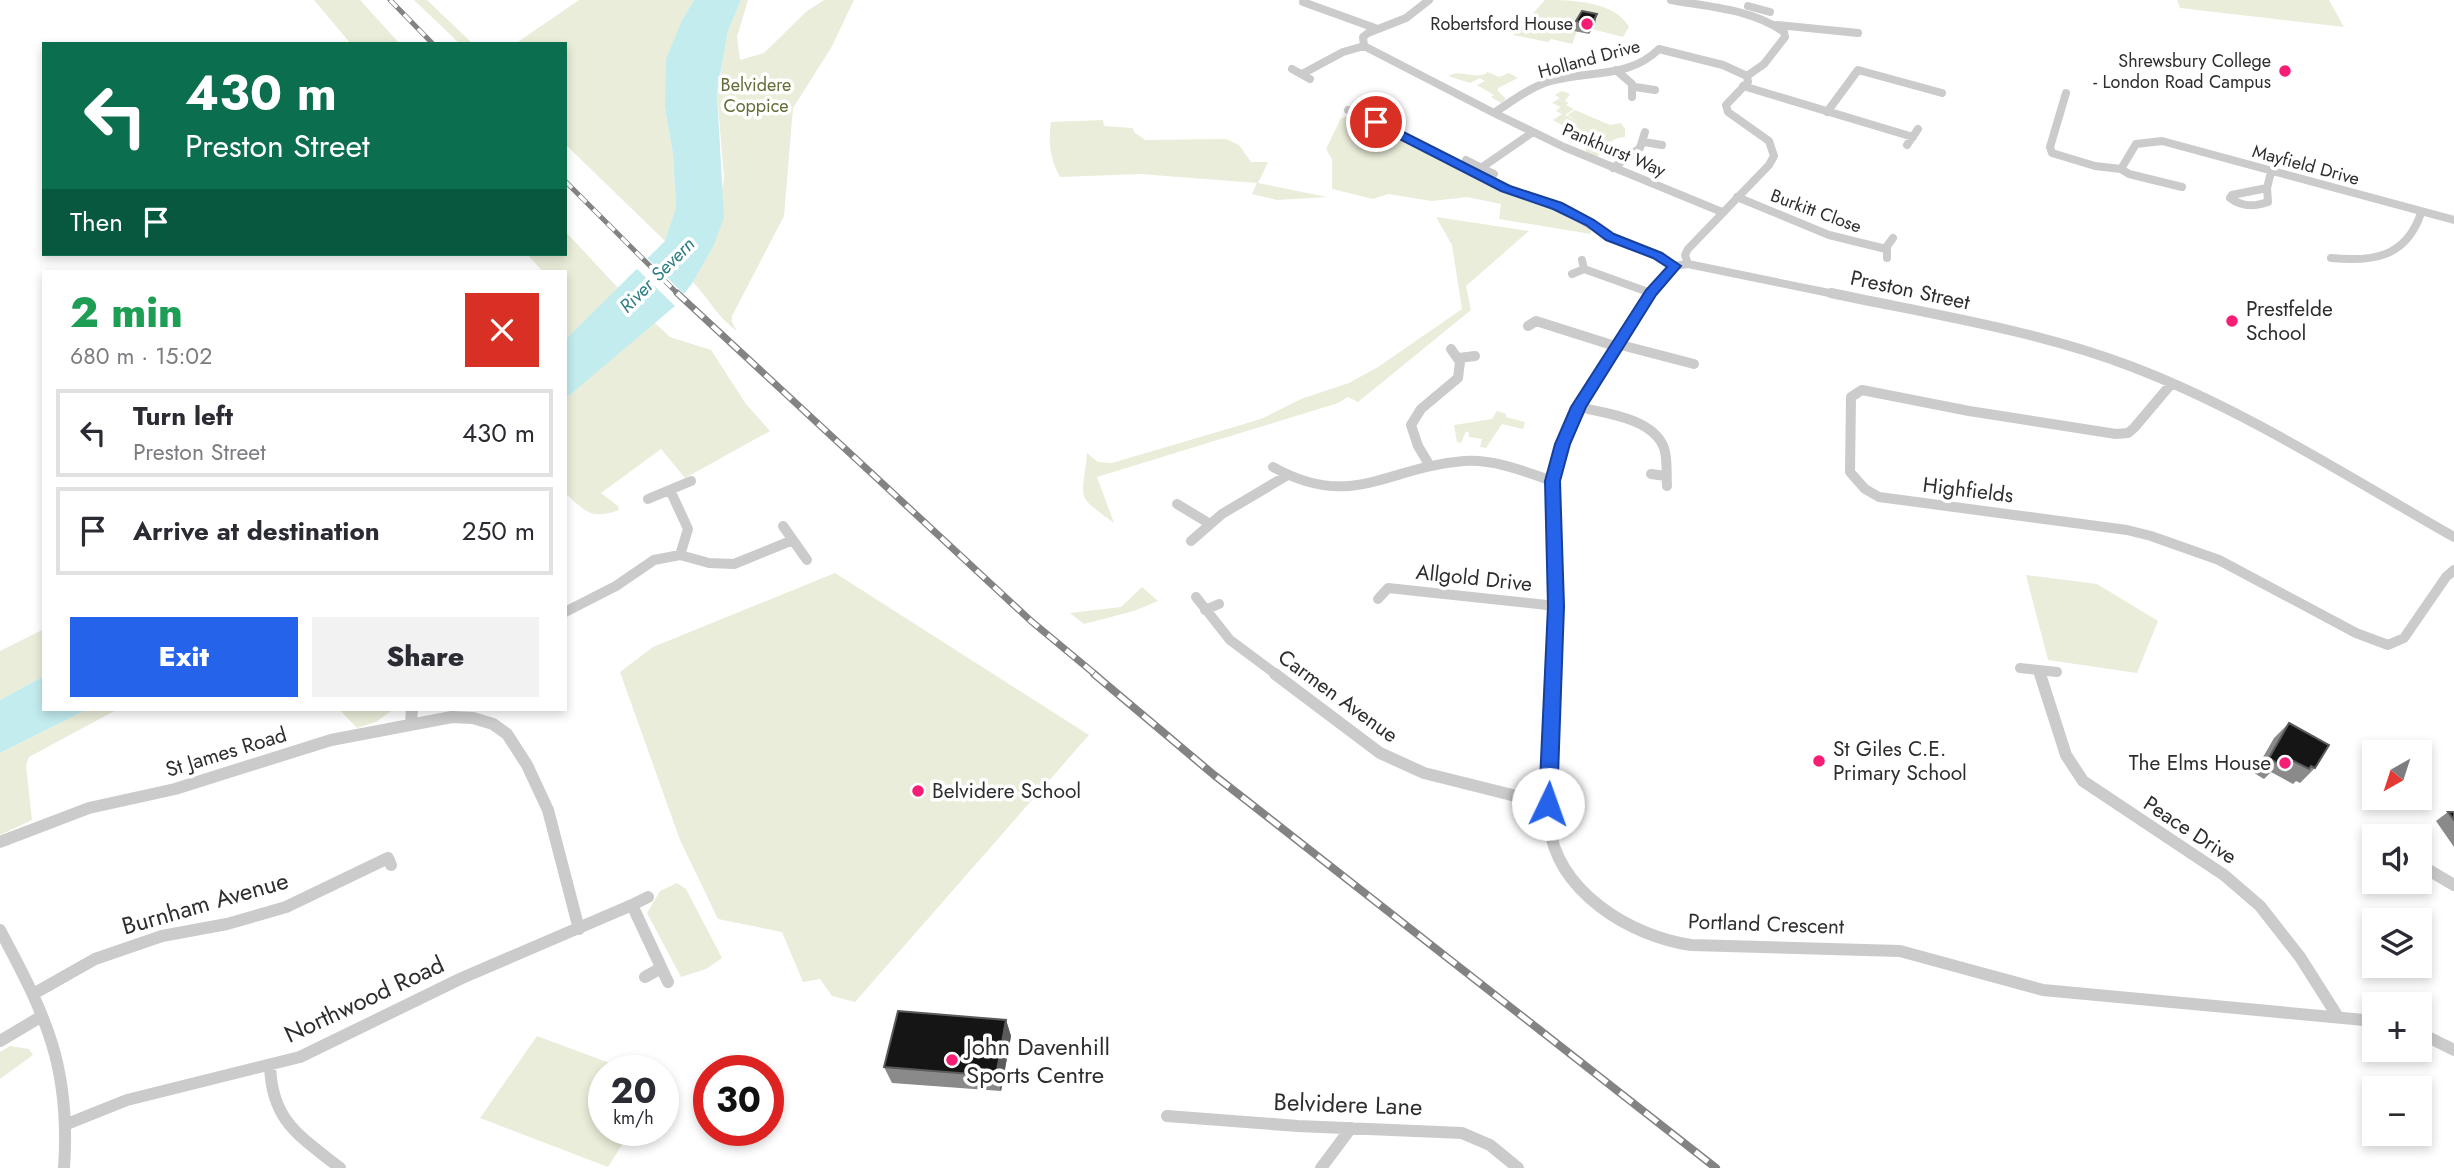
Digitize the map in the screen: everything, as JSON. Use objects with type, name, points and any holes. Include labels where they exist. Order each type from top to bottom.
[{"type":"street","points":[[1364,46],[1363,37],[1375,28],[1406,18],[1429,0]]},
{"type":"street","points":[[1671,0],[1704,11],[1757,18],[1777,25],[1838,34],[1858,33]]},
{"type":"street","points":[[1748,6],[1766,11],[1772,0]]},
{"type":"street","points":[[1297,10],[1304,1],[1375,28]]},
{"type":"street","points":[[1688,264],[1685,254],[1688,249],[1771,163],[1775,153],[1769,140],[1728,112],[1726,105],[1748,82],[1747,76],[1763,68],[1784,37],[1784,32],[1777,25]]},
{"type":"street","points":[[1302,74],[1343,51],[1364,46],[1494,113]]},
{"type":"street","name":"Holland Drive","points":[[1494,113],[1550,82],[1646,63],[1659,49],[1723,65],[1747,76]]},
{"type":"street","points":[[1293,69],[1310,79]]},
{"type":"street","points":[[1616,70],[1635,87],[1655,90]]},
{"type":"street","points":[[1827,112],[1858,70],[1944,90],[1936,103]]},
{"type":"street","points":[[1743,86],[1913,137]]},
{"type":"street","points":[[1632,97],[1635,87]]},
{"type":"street","points":[[2066,93],[2050,146],[2052,153],[2182,187]]},
{"type":"street","points":[[1348,110],[1506,188],[1558,206],[1610,237],[1658,256],[1674,266]]},
{"type":"street","name":"Pankhurst Way","points":[[1494,113],[1613,168],[1722,212]]},
{"type":"street","points":[[1907,145],[1918,129]]},
{"type":"street","points":[[1481,168],[1533,132]]},
{"type":"street","points":[[1613,168],[1640,148],[1645,132]]},
{"type":"street","name":"Mayfield Drive","points":[[2121,169],[2136,144],[2162,141],[2454,220]]},
{"type":"street","points":[[1644,142],[1662,145]]},
{"type":"street","points":[[1466,160],[1494,174]]},
{"type":"street","points":[[2267,188],[2271,172]]},
{"type":"street","name":"Burkitt Close","points":[[1737,197],[1774,214],[1887,254],[1893,238]]},
{"type":"street","points":[[2332,258],[2373,260],[2387,255],[2419,223],[2421,213]]},
{"type":"street","name":"Preston Street","points":[[1674,266],[1688,264],[1883,303],[2050,341],[2126,364],[2172,383],[2265,430],[2454,537]]},
{"type":"street","points":[[1572,274],[1583,265],[1651,293]]},
{"type":"street","name":"Portland Crescent","points":[[1674,266],[1651,293],[1578,407],[1562,444],[1552,481],[1556,606],[1549,826],[1554,847],[1579,888],[1619,921],[1665,941],[1900,951],[1933,958],[2007,983],[2043,990],[2362,1020]]},
{"type":"street","points":[[1534,321],[1616,345],[1680,356],[1694,364]]},
{"type":"street","points":[[1430,466],[1418,446],[1411,425],[1421,409],[1458,378],[1459,358],[1451,349]]},
{"type":"street","points":[[1459,358],[1475,356]]},
{"type":"street","name":"Highfields","points":[[2172,383],[2134,428],[2128,433],[2116,434],[1969,411],[1862,390],[1851,397],[1850,471],[1865,489],[1879,497],[2127,530],[2171,540],[2224,561],[2356,632],[2388,645],[2404,638],[2446,577],[2454,570]]},
{"type":"street","points":[[1578,407],[1648,429],[1663,446],[1666,481],[1651,474]]},
{"type":"street","points":[[1273,467],[1286,476],[1312,485],[1343,489],[1430,466],[1463,461],[1496,463],[1552,481]]},
{"type":"street","points":[[1191,541],[1240,502],[1286,476]]},
{"type":"street","points":[[648,499],[691,481]]},
{"type":"street","points":[[670,490],[688,529],[680,555]]},
{"type":"street","points":[[1177,504],[1210,524]]},
{"type":"street","points":[[783,526],[807,560]]},
{"type":"street","points":[[567,611],[616,586],[643,565],[666,557],[680,555],[709,564],[734,564],[793,540]]},
{"type":"street","name":"Allgold Drive","points":[[1380,577],[1388,588],[1556,606]]},
{"type":"street","points":[[616,586],[626,595]]},
{"type":"street","name":"Allgold Drive","points":[[1378,599],[1388,588]]},
{"type":"street","name":"Carmen Avenue","points":[[1196,597],[1230,640],[1380,753],[1424,773],[1548,804]]},
{"type":"street","points":[[1205,610],[1219,604]]},
{"type":"street","points":[[2020,668],[2057,672]]},
{"type":"street","name":"Peace Drive","points":[[2039,670],[2066,755],[2083,781],[2224,875],[2260,906],[2286,938],[2338,1017]]},
{"type":"street","points":[[411,723],[412,711]]},
{"type":"street","name":"St James Road","points":[[0,842],[89,808],[175,789],[331,740],[411,723],[452,717],[473,718],[493,724],[507,734],[527,765],[548,810],[579,929]]},
{"type":"street","name":"Burnham Avenue","points":[[34,993],[95,959],[162,936],[227,924],[286,908],[388,858]]},
{"type":"street","points":[[2432,872],[2454,884]]},
{"type":"street","name":"Northwood Road","points":[[66,1124],[127,1100],[270,1066],[329,1045],[462,978],[648,897]]},
{"type":"street","points":[[632,905],[668,982]]},
{"type":"street","points":[[0,930],[34,993],[61,1075],[66,1124],[64,1168]]},
{"type":"street","points":[[645,977],[661,968]]},
{"type":"street","points":[[0,1041],[42,1016]]},
{"type":"street","points":[[2432,1039],[2454,1050]]},
{"type":"street","points":[[270,1066],[269,1089],[281,1118],[340,1168]]},
{"type":"street","name":"Belvidere Lane","points":[[1167,1116],[1298,1126],[1434,1129],[1462,1133],[1490,1146],[1514,1167]]},
{"type":"street","points":[[1321,1168],[1351,1128]]},
{"type":"green space","points":[[314,0],[360,0],[398,42],[349,42]]},
{"type":"green space","points":[[414,0],[427,0],[471,42],[458,42]]},
{"type":"green space","points":[[579,0],[694,0],[683,18],[665,108],[673,154],[676,207],[665,241],[567,146],[567,42],[518,42]]},
{"type":"green space","name":"Belvidere Coppice","points":[[741,0],[748,0],[737,37],[740,60],[764,53],[807,11],[824,0],[854,0],[831,48],[793,108],[784,216],[732,316],[737,331],[693,282],[713,247],[724,178],[717,92],[728,31]]},
{"type":"green space","points":[[1545,0],[1603,7],[1622,18],[1629,27],[1623,37],[1592,29],[1597,19],[1594,17],[1576,28],[1569,26],[1567,29],[1577,31],[1572,44],[1513,35]]},
{"type":"green space","points":[[2177,0],[2329,0],[2344,27],[2180,8]]},
{"type":"green space","points":[[1485,71],[1499,77],[1509,73],[1518,78],[1498,88],[1506,99],[1501,103],[1491,97],[1494,95],[1477,85],[1485,81],[1480,78],[1470,83],[1448,76],[1482,75],[1487,73]]},
{"type":"green space","points":[[1562,91],[1570,94],[1565,101],[1569,103],[1566,105],[1574,109],[1565,115],[1578,121],[1567,115],[1575,110],[1610,125],[1621,123],[1625,129],[1625,137],[1601,147],[1605,150],[1597,157],[1586,152],[1586,146],[1591,143],[1588,140],[1553,120],[1562,114],[1556,111],[1561,107],[1552,103],[1560,98],[1555,95]]},
{"type":"green space","points":[[1355,115],[1505,192],[1556,209],[1590,228],[1591,234],[1499,219],[1501,204],[1467,197],[1432,201],[1388,194],[1373,199],[1332,189],[1332,159],[1326,149],[1341,118]]},
{"type":"green space","points":[[1103,120],[1104,126],[1133,128],[1134,132],[1145,140],[1226,139],[1239,145],[1251,162],[1268,162],[1258,183],[1327,197],[1277,200],[1252,194],[1257,183],[1140,174],[1060,177],[1051,150],[1051,122]]},
{"type":"green space","points":[[1436,217],[1529,231],[1466,286],[1471,310],[1358,402],[1348,397],[1338,403],[1097,477],[1114,523],[1086,500],[1083,488],[1087,453],[1098,462],[1112,463],[1261,419],[1301,399],[1349,383],[1378,367],[1462,309],[1452,245]]},
{"type":"green space","points":[[567,233],[619,289],[567,338],[567,270],[541,270],[529,256],[567,256]]},
{"type":"green space","points":[[655,323],[670,337],[711,350],[746,404],[770,431],[685,478],[661,449],[601,493],[618,506],[619,510],[595,514],[578,505],[567,495],[567,397],[644,329]]},
{"type":"green space","points":[[1497,411],[1506,414],[1506,417],[1525,422],[1523,429],[1502,424],[1486,448],[1480,447],[1482,439],[1469,437],[1466,431],[1461,443],[1457,442],[1454,425],[1492,419]]},
{"type":"green space","points":[[835,573],[1089,735],[855,1002],[832,996],[820,979],[803,982],[782,932],[718,919],[680,840],[620,672],[653,647]]},
{"type":"green space","points":[[2026,575],[2097,584],[2158,621],[2137,673],[2048,660]]},
{"type":"green space","points":[[1142,587],[1158,601],[1134,611],[1084,624],[1070,613],[1121,607]]},
{"type":"green space","points":[[42,630],[42,677],[0,700],[0,651]]},
{"type":"green space","points":[[84,711],[114,711],[29,757],[26,765],[32,820],[0,835],[0,753]]},
{"type":"green space","points":[[341,711],[391,711],[376,722],[357,728]]},
{"type":"green space","points":[[677,883],[686,889],[722,958],[706,969],[681,977],[647,913],[660,891]]},
{"type":"green space","points":[[537,1036],[588,1055],[588,1146],[621,1146],[608,1167],[480,1118]]},
{"type":"green space","points":[[10,1046],[29,1049],[33,1055],[0,1079],[0,1052]]},
{"type":"water","name":"River Severn","points":[[694,0],[741,0],[728,31],[717,92],[724,218],[713,247],[693,282],[675,306],[567,397],[567,338],[665,241],[676,207],[673,154],[665,108],[666,59],[683,18]]},
{"type":"water","points":[[42,677],[42,711],[84,711],[0,753],[0,700]]},
{"type":"pier","points":[[646,257],[687,297],[677,308],[635,267]]},
{"type":"building","points":[[1582,11],[1597,14],[1592,24],[1576,21]]},
{"type":"building","points":[[2289,723],[2329,745],[2315,768],[2311,766],[2309,769],[2284,756],[2279,764],[2269,758]]},
{"type":"building","name":"John Davenhill Sports Centre","points":[[898,1011],[1006,1020],[996,1076],[884,1067]]},
{"type":"railway","points":[[390,0],[431,42]]},
{"type":"railway","points":[[567,183],[677,293]]},
{"type":"railway","points":[[677,293],[1031,621],[1096,675]]},
{"type":"railway","points":[[1094,674],[1214,775],[1716,1168]]},
{"type":"place","name":"Robertsford House","points":[[1587,24]]},
{"type":"place","name":"Shrewsbury College - London Road Campus","points":[[2285,71]]},
{"type":"place","name":"Prestfelde School","points":[[2232,321]]},
{"type":"place","name":"St Giles C.E. Primary School","points":[[1819,761]]},
{"type":"place","name":"The Elms House","points":[[2285,763]]},
{"type":"place","name":"Belvidere School","points":[[918,791]]},
{"type":"place","name":"John Davenhill Sports Centre","points":[[952,1060]]},
{"type":"route","points":[[1376,122],[1465,169],[1506,188],[1558,206],[1610,237],[1658,256],[1674,266],[1651,293],[1578,407],[1562,444],[1552,481],[1556,606],[1548,804]]}]
